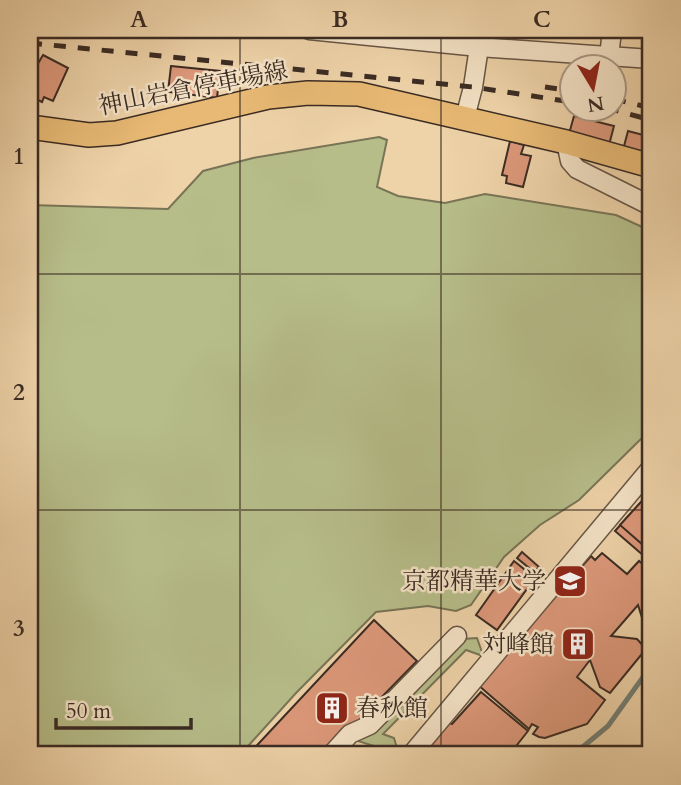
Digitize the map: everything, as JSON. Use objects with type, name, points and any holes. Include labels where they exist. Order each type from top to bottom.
[{"type":"main road","name":"神山岩倉停車場線","points":[[30,127],[89,135],[117,133],[268,97],[308,93],[359,94],[566,142],[651,166]]},
{"type":"street","points":[[310,30],[558,53]]},
{"type":"street","points":[[610,52],[612,30]]},
{"type":"street","points":[[465,118],[480,47]]},
{"type":"street","points":[[628,58],[651,59]]},
{"type":"street","points":[[566,142],[570,161],[577,169],[651,206]]},
{"type":"street","points":[[411,755],[651,468]]},
{"type":"street","points":[[331,755],[350,734],[370,725],[457,636]]},
{"type":"green space","points":[[379,137],[387,140],[377,187],[398,196],[445,203],[485,194],[616,215],[651,231],[651,429],[579,500],[540,525],[504,557],[471,605],[456,611],[428,606],[376,612],[296,693],[240,755],[30,755],[30,205],[168,209],[203,171],[253,158]]},
{"type":"green space","points":[[477,638],[482,652],[480,655],[466,650],[383,734],[394,738],[399,755],[376,755],[374,746],[352,739],[462,639]]},
{"type":"building","points":[[43,55],[68,68],[53,101],[44,97],[42,102],[30,96],[30,70],[33,72]]},
{"type":"building","points":[[171,66],[220,71],[217,98],[168,92]]},
{"type":"building","points":[[572,122],[598,122],[614,126],[609,145],[569,134]]},
{"type":"building","points":[[628,131],[651,137],[651,158],[623,150]]},
{"type":"building","points":[[510,141],[524,145],[521,154],[531,156],[523,187],[506,183],[507,176],[502,175]]},
{"type":"building","points":[[651,491],[651,562],[615,531]]},
{"type":"building","points":[[651,491],[651,552],[620,525]]},
{"type":"building","points":[[522,552],[539,567],[534,572],[517,558]]},
{"type":"building","name":"対峰館","points":[[602,553],[627,574],[639,561],[651,571],[651,637],[648,637],[638,605],[611,636],[637,639],[646,649],[610,693],[600,687],[590,660],[577,677],[605,700],[587,724],[545,738],[539,737],[533,734],[538,727],[532,724],[529,729],[478,685],[591,556],[595,560]]},
{"type":"building","points":[[514,561],[535,578],[497,630],[476,615]]},
{"type":"building","name":"春秋館","points":[[374,620],[417,661],[325,755],[248,755]]},
{"type":"building","points":[[481,692],[528,731],[509,755],[417,755],[447,722],[452,724]]},
{"type":"waterway","points":[[573,755],[608,726],[651,666]]},
{"type":"railway","points":[[30,43],[473,87],[558,100]]},
{"type":"railway","points":[[545,87],[558,89]]},
{"type":"railway","points":[[628,102],[651,108]]},
{"type":"railway","points":[[628,114],[651,120]]},
{"type":"place","name":"京都精華大学","points":[[570,581]]},
{"type":"place","name":"対峰館","points":[[578,644]]},
{"type":"place","name":"春秋館","points":[[332,708]]}]
